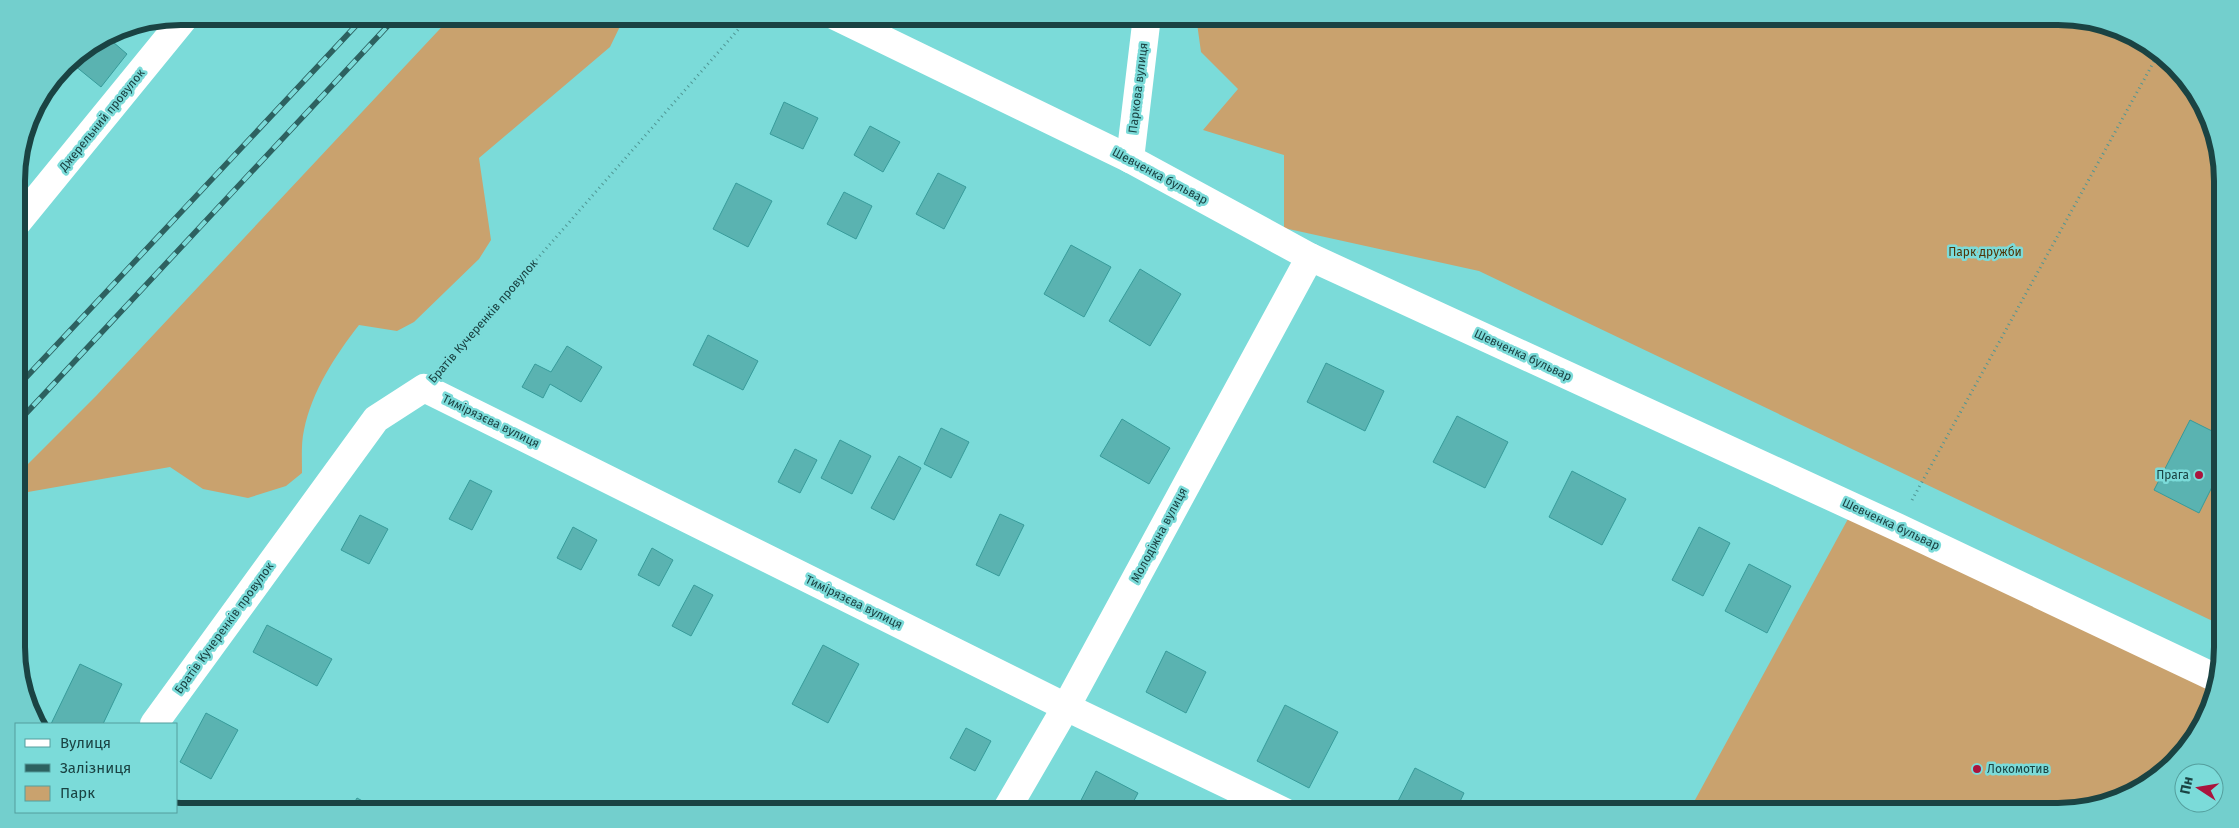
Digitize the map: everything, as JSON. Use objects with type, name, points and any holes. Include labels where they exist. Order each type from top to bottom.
[{"type":"street","name":"Джерельний провулок","points":[[25,213],[179,25]]},
{"type":"street","name":"Шевченка бульвар","points":[[854,25],[1130,159],[1310,257],[1897,527],[2211,676]]},
{"type":"street","name":"Паркова вулиця","points":[[1130,159],[1146,25]]},
{"type":"street","name":"Молодіжна вулиця","points":[[1010,803],[1066,707],[1310,257]]},
{"type":"street","name":"Тимірязєва вулиця","points":[[424,388],[1066,707],[1266,803]]},
{"type":"street","name":"Братів Кучеренків провулок","points":[[155,723],[376,418],[424,388]]},
{"type":"path","name":"Братів Кучеренків провулок","points":[[424,388],[742,25]]},
{"type":"path","points":[[1897,527],[2155,59]]},
{"type":"green space","points":[[444,25],[621,25],[610,47],[479,158],[491,240],[479,259],[414,322],[397,331],[359,325],[341,349],[319,388],[308,416],[302,440],[302,473],[286,486],[248,498],[203,489],[170,467],[28,492],[25,489],[25,467],[96,396]]},
{"type":"green space","name":"Парк дружби","points":[[1197,25],[2069,25],[2108,33],[2145,51],[2175,78],[2188,94],[2202,121],[2209,140],[2213,160],[2214,622],[1479,271],[1284,228],[1284,155],[1203,130],[1238,89],[1201,52]]},
{"type":"green space","points":[[1855,506],[2211,676],[2206,697],[2198,716],[2188,734],[2175,750],[2153,771],[2136,782],[2099,798],[2069,803],[1693,803]]},
{"type":"building","points":[[112,41],[127,54],[101,87],[76,66],[86,57]]},
{"type":"building","points":[[784,102],[818,118],[803,149],[770,134]]},
{"type":"building","points":[[870,126],[900,142],[883,172],[854,155]]},
{"type":"building","points":[[938,173],[966,187],[944,229],[916,214]]},
{"type":"building","points":[[736,183],[772,201],[748,247],[713,229]]},
{"type":"building","points":[[844,192],[872,206],[856,239],[827,224]]},
{"type":"building","points":[[1071,245],[1111,267],[1084,317],[1044,294]]},
{"type":"building","points":[[1140,269],[1181,294],[1150,346],[1109,321]]},
{"type":"building","points":[[708,335],[758,361],[743,390],[693,365]]},
{"type":"building","points":[[567,346],[602,367],[581,402],[550,384],[543,398],[522,387],[535,364],[551,372]]},
{"type":"building","points":[[1326,363],[1384,391],[1365,431],[1307,402]]},
{"type":"building","points":[[1457,416],[1508,442],[1485,488],[1433,462]]},
{"type":"building","points":[[1122,419],[1170,448],[1149,484],[1100,456]]},
{"type":"building","points":[[2190,420],[2214,432],[2214,483],[2199,513],[2154,490]]},
{"type":"building","points":[[941,428],[969,442],[951,478],[924,464]]},
{"type":"building","points":[[840,440],[871,456],[852,494],[821,478]]},
{"type":"building","points":[[795,449],[817,460],[800,493],[778,482]]},
{"type":"building","points":[[899,456],[921,468],[894,520],[871,508]]},
{"type":"building","points":[[1572,471],[1626,499],[1602,545],[1549,517]]},
{"type":"building","points":[[470,480],[492,491],[472,530],[449,519]]},
{"type":"building","points":[[1000,514],[1024,525],[999,576],[976,565]]},
{"type":"building","points":[[360,515],[388,529],[369,564],[341,550]]},
{"type":"building","points":[[573,527],[597,540],[581,570],[557,558]]},
{"type":"building","points":[[1699,527],[1730,543],[1703,596],[1672,580]]},
{"type":"building","points":[[652,548],[673,560],[659,586],[638,575]]},
{"type":"building","points":[[1749,564],[1791,586],[1767,633],[1725,611]]},
{"type":"building","points":[[694,585],[713,595],[691,636],[672,626]]},
{"type":"building","points":[[267,625],[332,659],[317,686],[253,652]]},
{"type":"building","points":[[823,645],[859,664],[828,723],[792,704]]},
{"type":"building","points":[[1166,651],[1206,672],[1186,713],[1146,692]]},
{"type":"building","points":[[80,664],[122,684],[103,723],[51,723]]},
{"type":"building","points":[[1285,705],[1338,732],[1309,788],[1257,761]]},
{"type":"building","points":[[206,713],[238,730],[211,779],[180,762]]},
{"type":"building","points":[[966,728],[991,741],[975,771],[950,758]]},
{"type":"building","points":[[1415,768],[1464,793],[1459,803],[1397,803]]},
{"type":"building","points":[[1096,771],[1138,793],[1133,803],[1080,803]]},
{"type":"building","points":[[357,798],[366,803],[354,803]]},
{"type":"railway","points":[[25,379],[357,25]]},
{"type":"railway","points":[[25,415],[389,25]]},
{"type":"place","name":"Прага","points":[[2199,475]]},
{"type":"place","name":"Локомотив","points":[[1977,769]]}]
